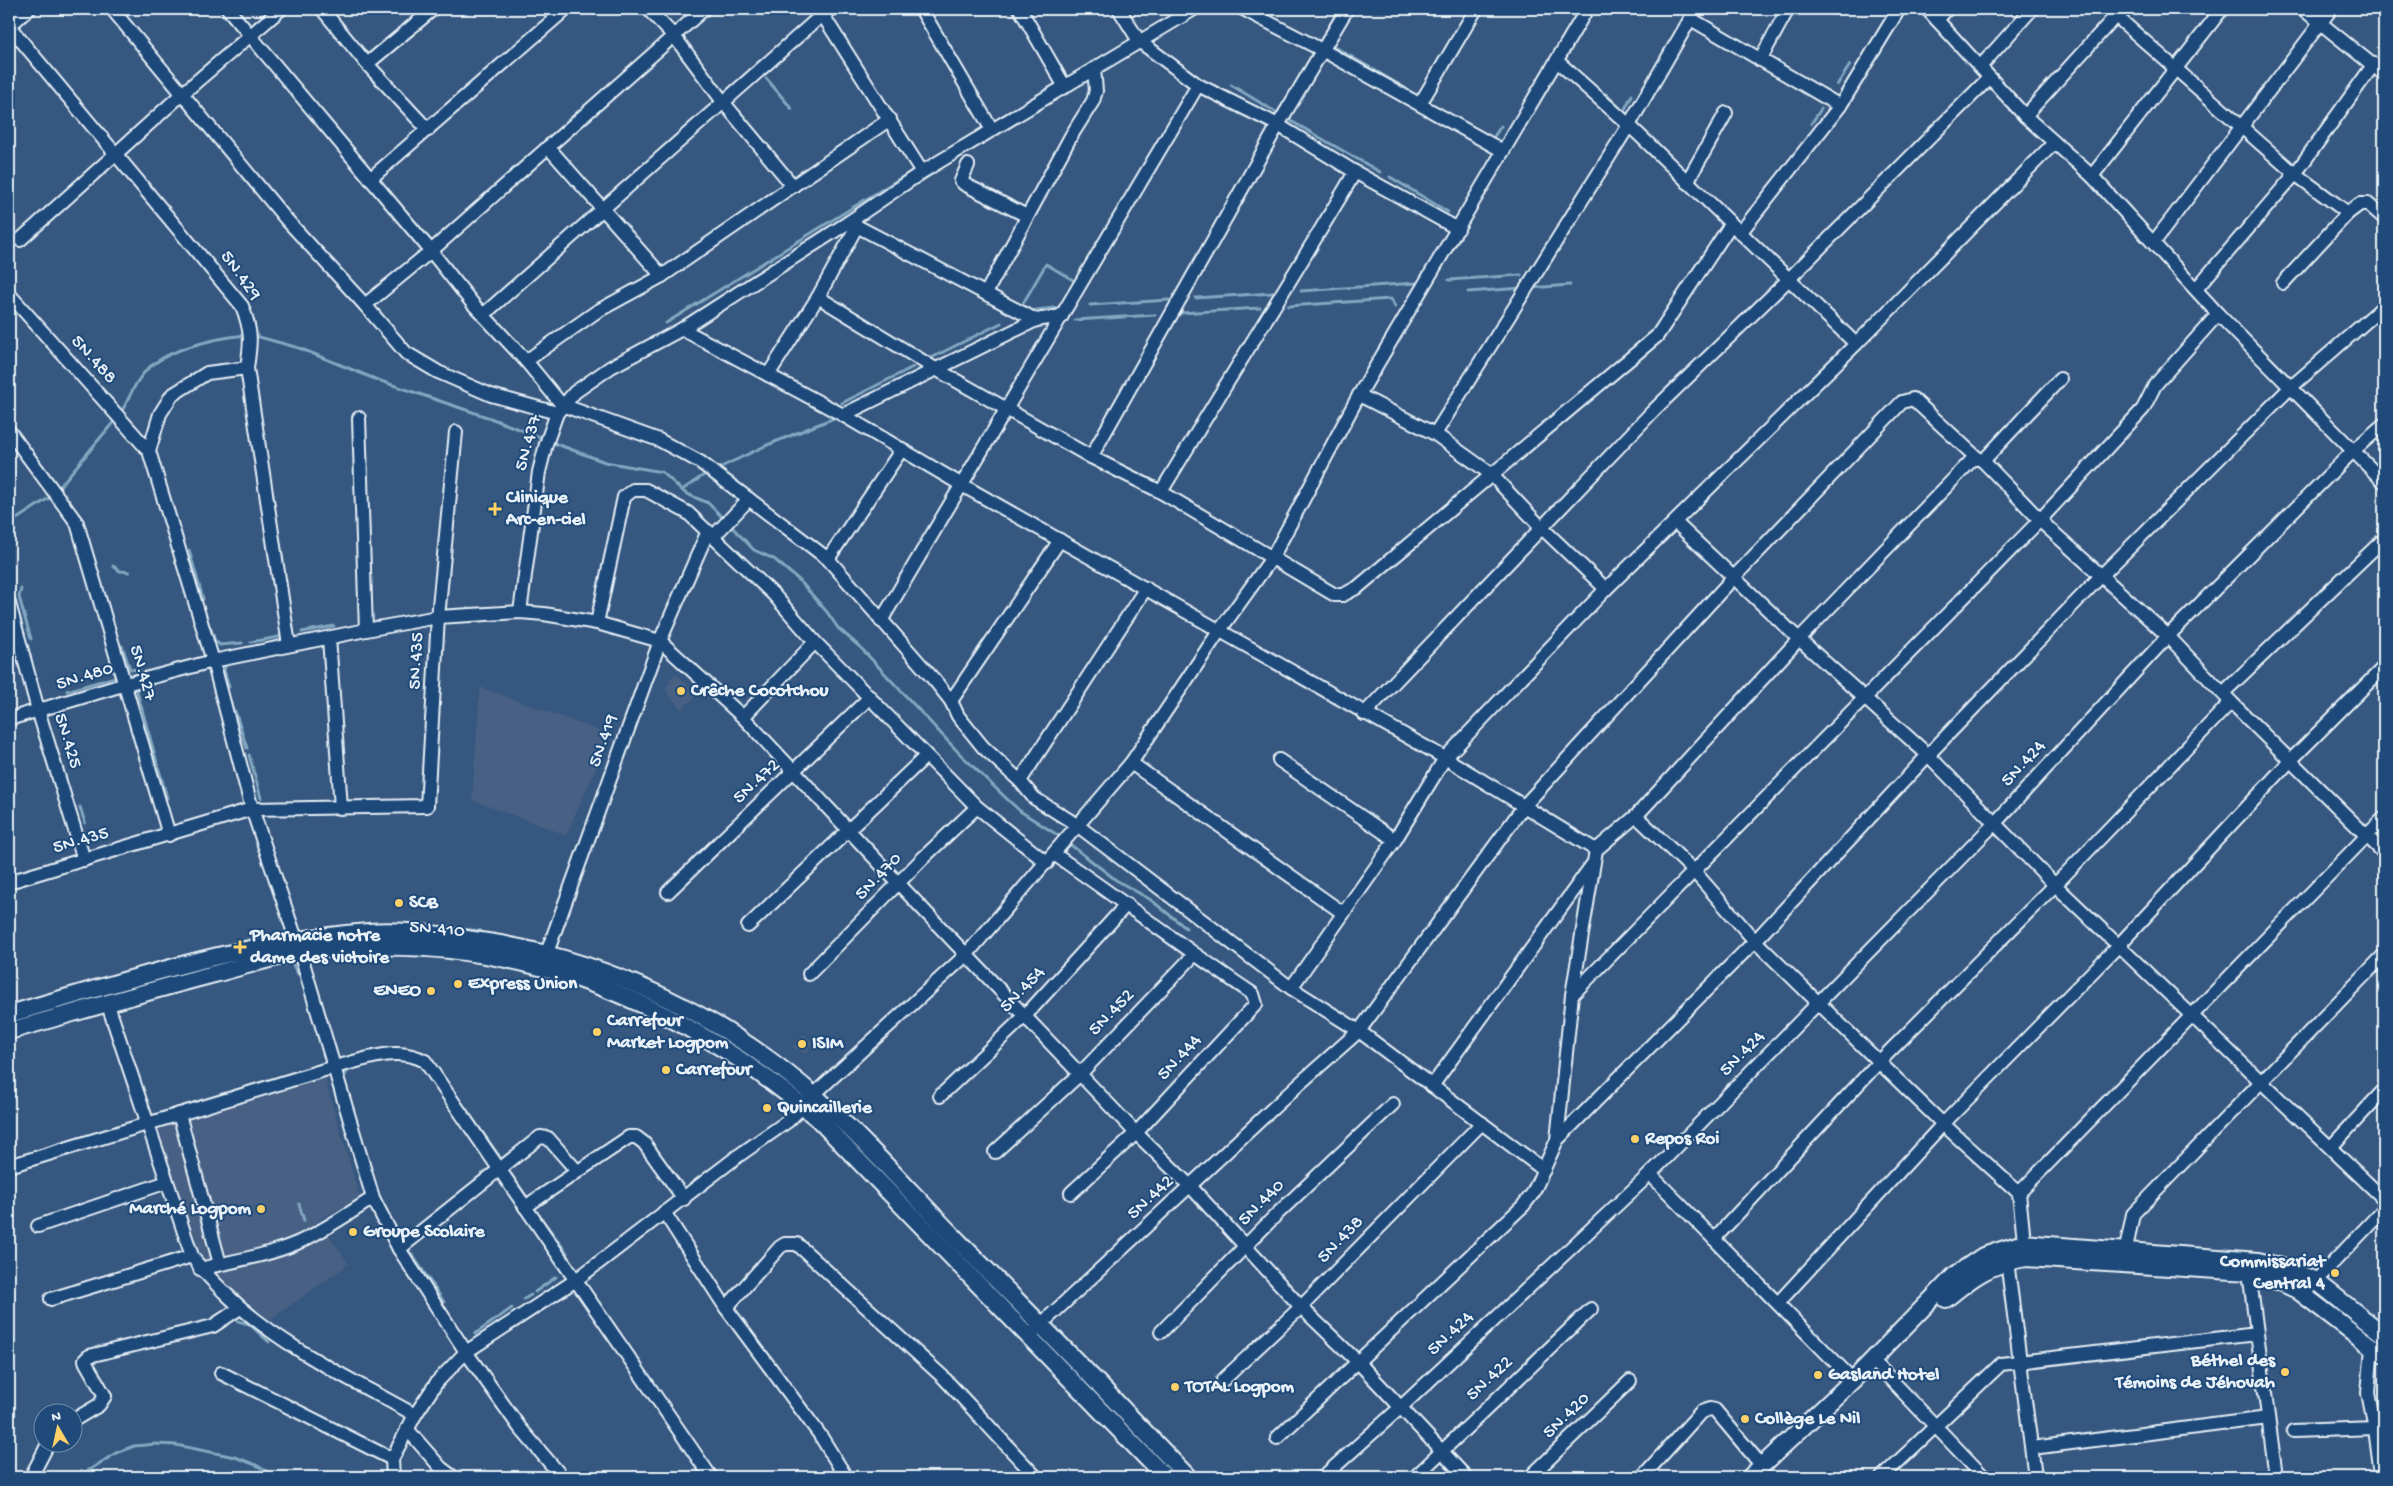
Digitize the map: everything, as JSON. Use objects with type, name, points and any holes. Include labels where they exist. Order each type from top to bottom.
[{"type":"main road","name":"5N.410","points":[[9,1031],[298,946],[355,948],[418,947],[544,959],[686,1025],[809,1101],[879,1170]]},
{"type":"main road","points":[[9,1014],[177,968],[298,946]]},
{"type":"main road","points":[[879,1170],[1041,1325],[1188,1477]]},
{"type":"main road","points":[[879,1170],[1028,1337],[1164,1477]]},
{"type":"main road","points":[[1750,1477],[1764,1471],[1879,1367],[1943,1301],[1971,1277],[2008,1261],[2025,1251]]},
{"type":"main road","points":[[1764,1471],[1955,1276],[1983,1256],[2025,1251],[2124,1258],[2250,1272],[2280,1282],[2303,1294],[2378,1350]]},
{"type":"main road","points":[[2124,1258],[2258,1261],[2285,1268],[2316,1281],[2384,1336]]},
{"type":"street","points":[[9,26],[29,9]]},
{"type":"street","points":[[112,9],[285,218],[365,304],[406,353],[438,372],[491,395],[560,409],[659,440],[700,462],[828,559],[951,701],[958,716],[983,748],[1020,781],[1034,798],[1291,988],[1359,1031],[1544,1170]]},
{"type":"street","points":[[228,9],[483,315],[526,361],[560,409]]},
{"type":"street","points":[[20,240],[182,94],[281,9]]},
{"type":"street","points":[[322,9],[367,64],[428,130]]},
{"type":"street","points":[[367,64],[433,9]]},
{"type":"street","points":[[370,179],[566,9]]},
{"type":"street","points":[[648,9],[674,36],[724,103],[793,186]]},
{"type":"street","points":[[365,304],[431,251],[704,9]]},
{"type":"street","points":[[921,9],[992,130]]},
{"type":"street","points":[[1020,9],[1065,87]]},
{"type":"street","points":[[1119,9],[1139,41],[1198,85],[1278,125],[1355,172],[1458,229]]},
{"type":"street","points":[[560,409],[592,379],[682,329],[853,224],[922,172],[1194,9]]},
{"type":"street","points":[[1243,9],[1324,51],[1503,151]]},
{"type":"street","points":[[1091,457],[1278,125],[1324,51],[1347,9]]},
{"type":"street","points":[[1420,104],[1476,9]]},
{"type":"street","points":[[393,1477],[392,1459],[415,1415],[437,1382],[466,1352],[576,1280],[738,1156],[788,1122],[967,954],[1051,859],[1061,843],[1131,763],[1220,630],[1272,558],[1359,395],[1587,9]]},
{"type":"street","points":[[1760,60],[1788,9]]},
{"type":"street","points":[[818,297],[934,368],[1091,457],[1161,492],[1335,595],[1351,592],[1657,336],[1735,229],[1840,106],[1899,9]]},
{"type":"street","points":[[1927,9],[2025,116],[2053,144],[2092,176],[2218,314],[2384,482]]},
{"type":"street","points":[[1938,20],[1947,9]]},
{"type":"street","points":[[1980,67],[2032,9]]},
{"type":"street","points":[[2092,176],[2222,9]]},
{"type":"street","points":[[2302,9],[2374,64],[2384,74]]},
{"type":"street","points":[[2154,242],[2331,9]]},
{"type":"street","points":[[483,315],[604,210],[825,11],[922,172]]},
{"type":"street","points":[[2025,116],[2115,11],[2295,174],[2348,213]]},
{"type":"street","points":[[1435,434],[1630,125],[1694,14],[1760,60],[1840,106]]},
{"type":"street","name":"5N.429","points":[[9,26],[242,306],[250,326],[251,342],[247,368],[289,645]]},
{"type":"street","points":[[1557,61],[1630,125],[1735,229],[1856,344]]},
{"type":"street","points":[[2196,289],[2295,174],[2374,64]]},
{"type":"street","points":[[986,293],[1027,216],[1093,101],[1096,91],[1094,69]]},
{"type":"street","points":[[1364,714],[1654,410],[1789,279],[1989,78]]},
{"type":"street","points":[[881,621],[1198,85]]},
{"type":"street","points":[[1687,182],[1726,113]]},
{"type":"street","points":[[526,361],[603,307],[662,276],[890,119]]},
{"type":"street","points":[[1291,988],[1395,840],[1445,758],[1606,589],[1856,344],[2053,144]]},
{"type":"street","points":[[548,147],[662,276]]},
{"type":"street","points":[[968,165],[961,180],[964,184],[1027,216]]},
{"type":"street","points":[[1161,492],[1232,374],[1287,288],[1355,172]]},
{"type":"street","points":[[2283,283],[2348,213],[2360,204],[2368,204],[2384,218]]},
{"type":"street","points":[[853,224],[1036,320]]},
{"type":"street","points":[[768,375],[818,297],[853,224]]},
{"type":"street","name":"5N.488","points":[[9,294],[149,451]]},
{"type":"street","points":[[1557,1140],[1756,941],[1928,755],[2101,576],[2290,388],[2384,306]]},
{"type":"street","points":[[1572,995],[1693,870],[1866,698],[2040,520],[2143,409],[2155,385],[2218,314]]},
{"type":"street","points":[[843,415],[934,368],[1036,320],[1062,316]]},
{"type":"street","points":[[682,329],[843,415],[962,485],[1220,630],[1364,714],[1445,758],[1524,806],[1595,856]]},
{"type":"street","points":[[247,368],[207,373],[172,395],[160,414],[149,451],[213,661],[252,809],[298,946],[373,1198],[399,1249],[466,1352],[520,1428],[562,1477]]},
{"type":"street","points":[[1432,1086],[1595,856],[1636,816],[1799,639],[1972,460],[1980,459],[2060,380]]},
{"type":"street","points":[[1359,395],[1435,434],[1491,474],[1541,527],[1606,589]]},
{"type":"street","name":"5N.442","points":[[1028,1337],[1191,1187],[1298,1085],[1359,1031],[1524,806],[1734,577],[1902,402],[1913,399],[1980,459]]},
{"type":"street","name":"5N.437","points":[[520,612],[539,472],[546,444],[560,409]]},
{"type":"street","points":[[359,418],[366,630]]},
{"type":"street","name":"5N.424","points":[[1323,1477],[1400,1408],[1650,1174],[1995,823],[2168,636],[2354,450],[2384,424]]},
{"type":"street","name":"5N.427","points":[[9,431],[77,523],[169,835]]},
{"type":"street","name":"5N.435","points":[[9,882],[252,809],[427,806],[438,617],[456,432]]},
{"type":"street","points":[[828,559],[902,449]]},
{"type":"street","points":[[1980,459],[2040,520],[2168,636],[2227,698],[2384,853]]},
{"type":"street","points":[[597,623],[624,497],[632,490],[646,490],[688,513],[774,594],[815,642],[978,807],[1051,859],[1127,904],[1194,955]]},
{"type":"street","points":[[711,534],[728,523],[749,499]]},
{"type":"street","points":[[1675,522],[1799,639],[1928,755],[2118,946],[2262,1080],[2384,1199]]},
{"type":"street","name":"5N.419","points":[[544,959],[660,641],[711,534]]},
{"type":"street","points":[[1714,1239],[1879,1062],[2056,885],[2227,698],[2384,539]]},
{"type":"street","points":[[951,701],[1060,540]]},
{"type":"street","points":[[1020,781],[1146,588]]},
{"type":"street","name":"5N.425","points":[[9,604],[38,710],[84,860]]},
{"type":"street","name":"5N.480","points":[[9,719],[126,684],[213,661],[438,617],[520,612],[569,617],[660,641]]},
{"type":"street","points":[[330,638],[341,808]]},
{"type":"street","points":[[660,641],[743,717],[1136,1133],[1191,1187],[1301,1307],[1358,1362],[1466,1477]]},
{"type":"street","points":[[743,717],[815,642]]},
{"type":"street","points":[[1778,1303],[1943,1124],[2118,946],[2290,761],[2384,667]]},
{"type":"street","name":"5N.472","points":[[668,892],[870,698]]},
{"type":"street","points":[[748,926],[926,756]]},
{"type":"street","points":[[1279,760],[1395,840]]},
{"type":"street","points":[[1131,763],[1343,912]]},
{"type":"street","name":"5N.470","points":[[809,974],[923,858],[978,807]]},
{"type":"street","points":[[1636,816],[1693,870],[1756,941],[1943,1124],[2019,1193],[2025,1251]]},
{"type":"street","points":[[2019,1193],[2191,1014],[2384,818]]},
{"type":"street","points":[[1277,1438],[1524,1206],[1534,1193],[1557,1140],[1572,995],[1595,856]]},
{"type":"street","name":"5N.454","points":[[940,1096],[1025,1016],[1127,904]]},
{"type":"street","name":"5N.452","points":[[994,1152],[1080,1074],[1194,955]]},
{"type":"street","name":"5N.444","points":[[1071,1193],[1136,1133],[1256,1004],[1253,994],[1194,955]]},
{"type":"street","points":[[2124,1258],[2132,1214],[2384,955]]},
{"type":"street","points":[[107,1002],[192,1256],[200,1269],[260,1325],[288,1344],[415,1415]]},
{"type":"street","points":[[9,1166],[334,1067],[399,1052],[413,1055],[425,1062],[500,1168],[711,1477]]},
{"type":"street","points":[[2330,1147],[2384,1090]]},
{"type":"street","name":"5N.440","points":[[1161,1332],[1276,1215],[1393,1104]]},
{"type":"street","points":[[179,1114],[220,1264]]},
{"type":"street","name":"5N.438","points":[[1223,1380],[1301,1307],[1482,1123]]},
{"type":"street","points":[[399,1249],[540,1137],[545,1136],[548,1138],[577,1171]]},
{"type":"street","points":[[525,1207],[623,1139],[629,1137],[636,1138],[644,1143],[684,1199]]},
{"type":"street","points":[[1650,1174],[1853,1380]]},
{"type":"street","points":[[38,1226],[167,1182]]},
{"type":"street","points":[[200,1269],[254,1257],[297,1243],[317,1234],[373,1198]]},
{"type":"street","points":[[2303,1294],[2384,1209]]},
{"type":"street","points":[[664,1212],[726,1308],[815,1428],[846,1477]]},
{"type":"street","points":[[726,1308],[780,1247],[785,1244],[796,1244],[943,1377],[1036,1477]]},
{"type":"street","points":[[51,1298],[192,1256]]},
{"type":"street","points":[[2008,1261],[2035,1477]]},
{"type":"street","points":[[2250,1272],[2276,1477]]},
{"type":"street","points":[[82,1415],[99,1405],[105,1396],[86,1363],[85,1360],[89,1356],[213,1326],[240,1308]]},
{"type":"street","name":"5N.422","points":[[1415,1477],[1591,1309]]},
{"type":"street","points":[[1882,1477],[2001,1364],[2257,1334]]},
{"type":"street","points":[[2378,1350],[2368,1393],[2375,1428],[2381,1477]]},
{"type":"street","points":[[1879,1367],[1984,1477]]},
{"type":"street","points":[[221,1373],[392,1459]]},
{"type":"street","name":"5N.420","points":[[1530,1477],[1630,1381]]},
{"type":"street","points":[[1642,1477],[1701,1412],[1710,1409],[1715,1410],[1764,1471]]},
{"type":"street","points":[[2032,1448],[2268,1418]]},
{"type":"street","points":[[2292,1431],[2375,1428]]},
{"type":"street","points":[[407,1429],[441,1468],[452,1477]]},
{"type":"street","points":[[31,1477],[43,1454]]},
{"type":"shaded area","name":"Crêche Cocotchou","points":[[676,674],[697,695],[681,710],[664,688],[670,683],[668,680]]},
{"type":"shaded area","points":[[480,687],[611,735],[566,835],[472,800]]},
{"type":"shaded area","name":"ISIM","points":[[804,1034],[812,1042],[806,1054],[792,1047]]},
{"type":"shaded area","name":"Marché Logpom","points":[[325,1079],[360,1198],[318,1220],[349,1264],[270,1320],[202,1264],[155,1125]]},
{"type":"waterway","points":[[1318,45],[1339,9]]},
{"type":"waterway","points":[[1736,38],[1751,47]]},
{"type":"waterway","points":[[1333,46],[1405,88]]},
{"type":"waterway","points":[[1295,84],[1315,50]]},
{"type":"waterway","points":[[1777,61],[1791,70]]},
{"type":"waterway","points":[[1837,85],[1850,65]]},
{"type":"waterway","points":[[766,78],[792,109]]},
{"type":"waterway","points":[[995,121],[1057,83]]},
{"type":"waterway","points":[[1231,85],[1269,108]]},
{"type":"waterway","points":[[1606,94],[1619,107]]},
{"type":"waterway","points":[[1624,111],[1632,95]]},
{"type":"waterway","points":[[1271,109],[1277,113],[1287,98]]},
{"type":"waterway","points":[[1811,124],[1821,109]]},
{"type":"waterway","points":[[1290,116],[1291,121],[1380,172]]},
{"type":"waterway","points":[[921,166],[986,126]]},
{"type":"waterway","points":[[1493,138],[1501,126]]},
{"type":"waterway","points":[[951,162],[985,141]]},
{"type":"waterway","points":[[666,323],[915,169]]},
{"type":"waterway","points":[[905,191],[934,173]]},
{"type":"waterway","points":[[1390,177],[1448,212]]},
{"type":"waterway","points":[[1019,306],[1021,307],[1046,264],[1078,283]]},
{"type":"waterway","points":[[1449,280],[1521,275]]},
{"type":"waterway","points":[[1301,291],[1416,283]]},
{"type":"waterway","points":[[1531,288],[1570,285]]},
{"type":"waterway","points":[[1468,292],[1522,288]]},
{"type":"waterway","points":[[1195,298],[1273,293]]},
{"type":"waterway","points":[[1288,306],[1391,299],[1395,307]]},
{"type":"waterway","points":[[1090,305],[1169,300]]},
{"type":"waterway","points":[[1028,311],[1062,307]]},
{"type":"waterway","points":[[1180,313],[1260,308]]},
{"type":"waterway","points":[[1075,320],[1155,315]]},
{"type":"waterway","points":[[933,357],[1001,323]]},
{"type":"waterway","points":[[120,414],[139,378],[152,365],[163,358],[191,346],[246,335]]},
{"type":"waterway","points":[[252,335],[299,348],[375,379],[545,439]]},
{"type":"waterway","points":[[842,403],[913,367]]},
{"type":"waterway","points":[[719,468],[765,446],[834,418]]},
{"type":"waterway","points":[[56,491],[116,419]]},
{"type":"waterway","points":[[551,442],[605,462],[662,472],[685,493],[708,503],[725,520]]},
{"type":"waterway","points":[[682,490],[707,473]]},
{"type":"waterway","points":[[9,524],[52,496]]},
{"type":"waterway","points":[[729,524],[754,550],[774,559],[800,581],[827,612],[838,628],[861,648],[959,753],[1007,799],[1020,811],[1062,838]]},
{"type":"waterway","points":[[189,550],[203,599]]},
{"type":"waterway","points":[[113,566],[120,571],[129,572]]},
{"type":"waterway","points":[[21,589],[19,597],[31,639]]},
{"type":"waterway","points":[[302,632],[334,626]]},
{"type":"waterway","points":[[211,629],[215,641],[220,645],[242,643]]},
{"type":"waterway","points":[[251,642],[279,637],[283,632]]},
{"type":"waterway","points":[[122,646],[130,669],[139,670]]},
{"type":"waterway","points":[[227,662],[224,670],[229,687]]},
{"type":"waterway","points":[[67,691],[115,677],[118,674]]},
{"type":"waterway","points":[[138,686],[137,692],[167,798]]},
{"type":"waterway","points":[[235,711],[247,748]]},
{"type":"waterway","points":[[249,755],[261,798]]},
{"type":"waterway","points":[[80,807],[85,823]]},
{"type":"waterway","points":[[1067,842],[1116,880],[1151,900],[1186,928]]},
{"type":"waterway","points":[[414,924],[481,931]]},
{"type":"waterway","points":[[285,961],[293,965],[298,974]]},
{"type":"waterway","points":[[376,1050],[392,1048]]},
{"type":"waterway","points":[[434,1064],[500,1157]]},
{"type":"waterway","points":[[343,1079],[348,1070]]},
{"type":"waterway","points":[[511,1174],[529,1200]]},
{"type":"waterway","points":[[299,1204],[304,1221]]},
{"type":"waterway","points":[[538,1214],[567,1253]]},
{"type":"waterway","points":[[411,1253],[444,1302]]},
{"type":"waterway","points":[[535,1292],[556,1277]]},
{"type":"waterway","points":[[524,1299],[531,1295]]},
{"type":"waterway","points":[[475,1334],[512,1308]]},
{"type":"waterway","points":[[238,1321],[249,1324],[269,1342]]},
{"type":"waterway","points":[[78,1477],[116,1453],[134,1446],[156,1444],[176,1445],[235,1457],[256,1465],[277,1477]]},
{"type":"place","name":"Clinique Arc-en-ciel","points":[[495,509]]},
{"type":"place","name":"Crêche Cocotchou","points":[[681,691]]},
{"type":"place","name":"SCB","points":[[399,903]]},
{"type":"place","name":"Pharmacie notre dame des victoire","points":[[240,947]]},
{"type":"place","name":"Express Union","points":[[458,984]]},
{"type":"place","name":"ENEO","points":[[431,991]]},
{"type":"place","name":"Carrefour Market Logpom","points":[[597,1032]]},
{"type":"place","name":"ISIM","points":[[802,1044]]},
{"type":"place","name":"Carrefour","points":[[666,1070]]},
{"type":"place","name":"Quincaillerie","points":[[767,1108]]},
{"type":"place","name":"Repos Roi","points":[[1635,1139]]},
{"type":"place","name":"Marché Logpom","points":[[261,1209]]},
{"type":"place","name":"Groupe Scolaire","points":[[353,1232]]},
{"type":"place","name":"Commissariat Central 4","points":[[2335,1273]]},
{"type":"place","name":"Béthel des Témoins de Jéhovah","points":[[2285,1372]]},
{"type":"place","name":"Gasland Hotel","points":[[1818,1375]]},
{"type":"place","name":"TOTAL Logpom","points":[[1175,1387]]},
{"type":"place","name":"Collège Le Nil","points":[[1745,1419]]}]
